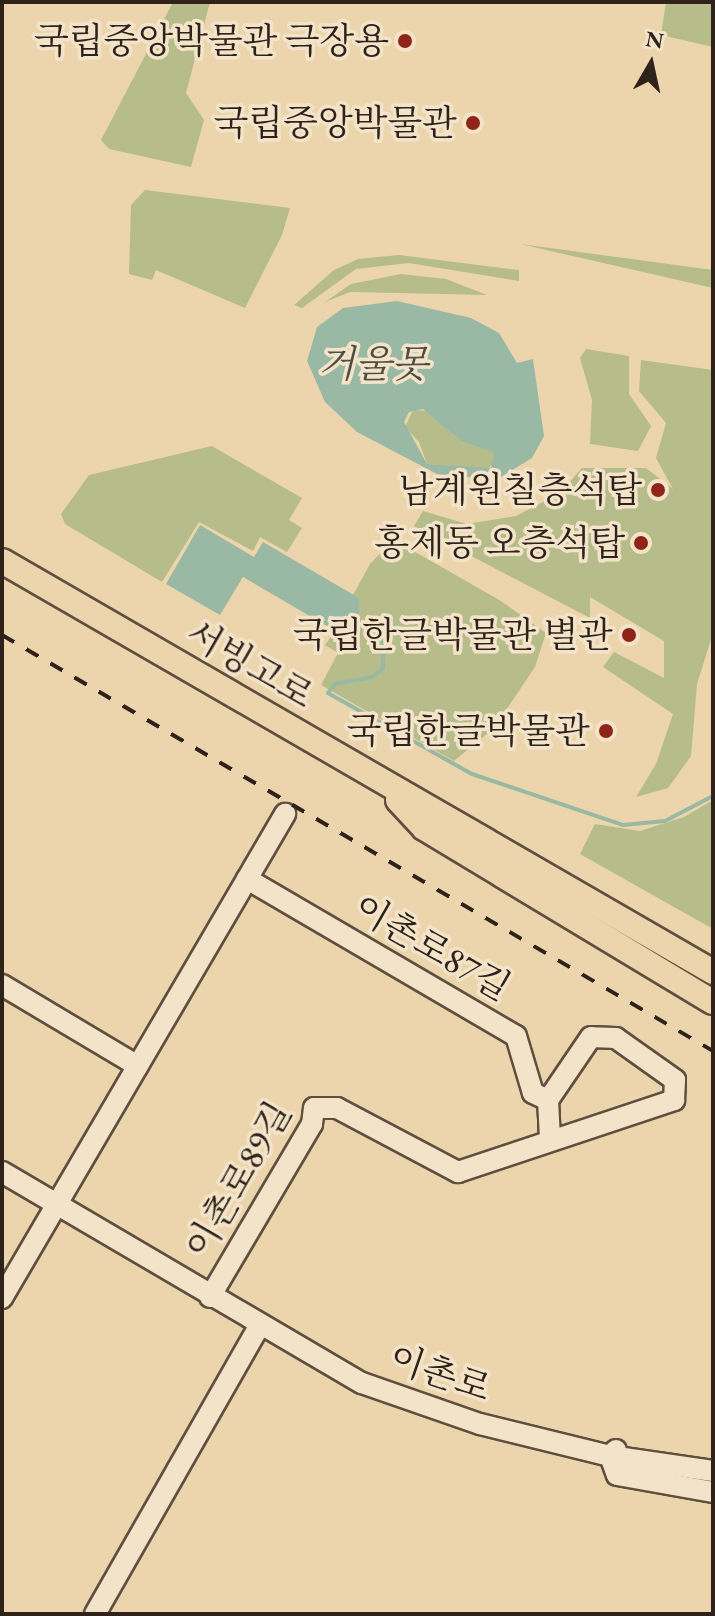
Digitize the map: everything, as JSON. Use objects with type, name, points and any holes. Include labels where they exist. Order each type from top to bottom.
[{"type":"main road","name":"서빙고로","points":[[2,561],[713,972]]},
{"type":"main road","points":[[377,778],[424,828],[713,1002]]},
{"type":"street","points":[[2,1298],[285,814]]},
{"type":"street","name":"이촌로87길","points":[[247,879],[516,1036],[533,1093],[548,1100]]},
{"type":"street","points":[[2,985],[138,1066]]},
{"type":"street","name":"이촌로89길","points":[[210,1297],[312,1124],[314,1108],[337,1108],[458,1172],[550,1138],[674,1100],[675,1080],[616,1038],[591,1037],[548,1100]]},
{"type":"street","points":[[548,1100],[550,1138]]},
{"type":"street","name":"이촌로","points":[[2,1172],[259,1326],[362,1383],[480,1424],[610,1456],[713,1471]]},
{"type":"street","points":[[95,1614],[259,1326]]},
{"type":"street","name":"이촌로","points":[[610,1456],[622,1445],[713,1459]]},
{"type":"street","name":"이촌로","points":[[610,1456],[617,1475],[713,1492]]},
{"type":"green space","points":[[173,2],[210,2],[186,93],[204,120],[191,167],[109,149],[101,140]]},
{"type":"green space","points":[[666,2],[713,2],[713,47],[661,35]]},
{"type":"green space","points":[[145,190],[290,208],[282,235],[245,308],[156,270],[152,280],[129,274],[131,205]]},
{"type":"green space","points":[[520,244],[713,270],[713,288]]},
{"type":"green space","points":[[399,255],[519,270],[519,281],[409,263],[356,269],[302,308],[294,305],[334,270],[358,259]]},
{"type":"green space","points":[[401,274],[446,279],[487,295],[350,292],[325,302],[351,284]]},
{"type":"green space","points":[[586,349],[629,356],[629,394],[651,426],[638,451],[590,444],[592,400],[580,358]]},
{"type":"green space","points":[[641,360],[713,370],[713,633],[697,684],[691,756],[668,788],[636,797],[656,764],[673,714],[603,667],[614,652],[664,678],[664,641],[590,597],[590,618],[414,526],[423,511],[467,524],[516,516],[560,493],[582,468],[646,468],[673,489],[656,458],[666,423],[639,391]]},
{"type":"green space","points":[[413,410],[427,411],[461,441],[486,446],[494,452],[494,463],[488,469],[427,464],[419,442],[405,427]]},
{"type":"green space","points":[[212,446],[302,498],[289,520],[302,528],[287,552],[260,537],[253,551],[199,522],[162,582],[65,524],[61,514],[89,475]]},
{"type":"green space","points":[[389,544],[403,545],[501,601],[546,633],[535,667],[494,728],[454,761],[321,685],[338,653],[325,645],[359,598],[353,595],[370,564]]},
{"type":"green space","points":[[713,800],[713,929],[580,854],[595,824],[640,831],[684,817]]},
{"type":"water","name":"거울못","points":[[397,301],[471,318],[499,333],[517,363],[533,359],[544,436],[532,458],[496,480],[437,474],[357,432],[325,402],[307,361],[317,327],[343,308]],"holes":[[[423,409],[461,441],[494,452],[491,468],[427,464],[404,422],[409,412]]]},
{"type":"water","points":[[200,525],[254,557],[263,542],[359,598],[359,621],[337,632],[243,577],[220,615],[166,584]]},
{"type":"waterway","points":[[359,621],[383,634],[383,668],[373,677],[335,684],[328,693],[472,774],[623,825],[665,821],[713,796]]},
{"type":"railway","points":[[2,635],[713,1051]]},
{"type":"place","name":"국립중앙박물관 극장용","points":[[405,41]]},
{"type":"place","name":"국립중앙박물관","points":[[473,123]]},
{"type":"place","name":"남계원칠층석탑","points":[[658,490]]},
{"type":"place","name":"홍제동 오층석탑","points":[[641,543]]},
{"type":"place","name":"국립한글박물관 별관","points":[[629,635]]},
{"type":"place","name":"국립한글박물관","points":[[606,731]]}]
